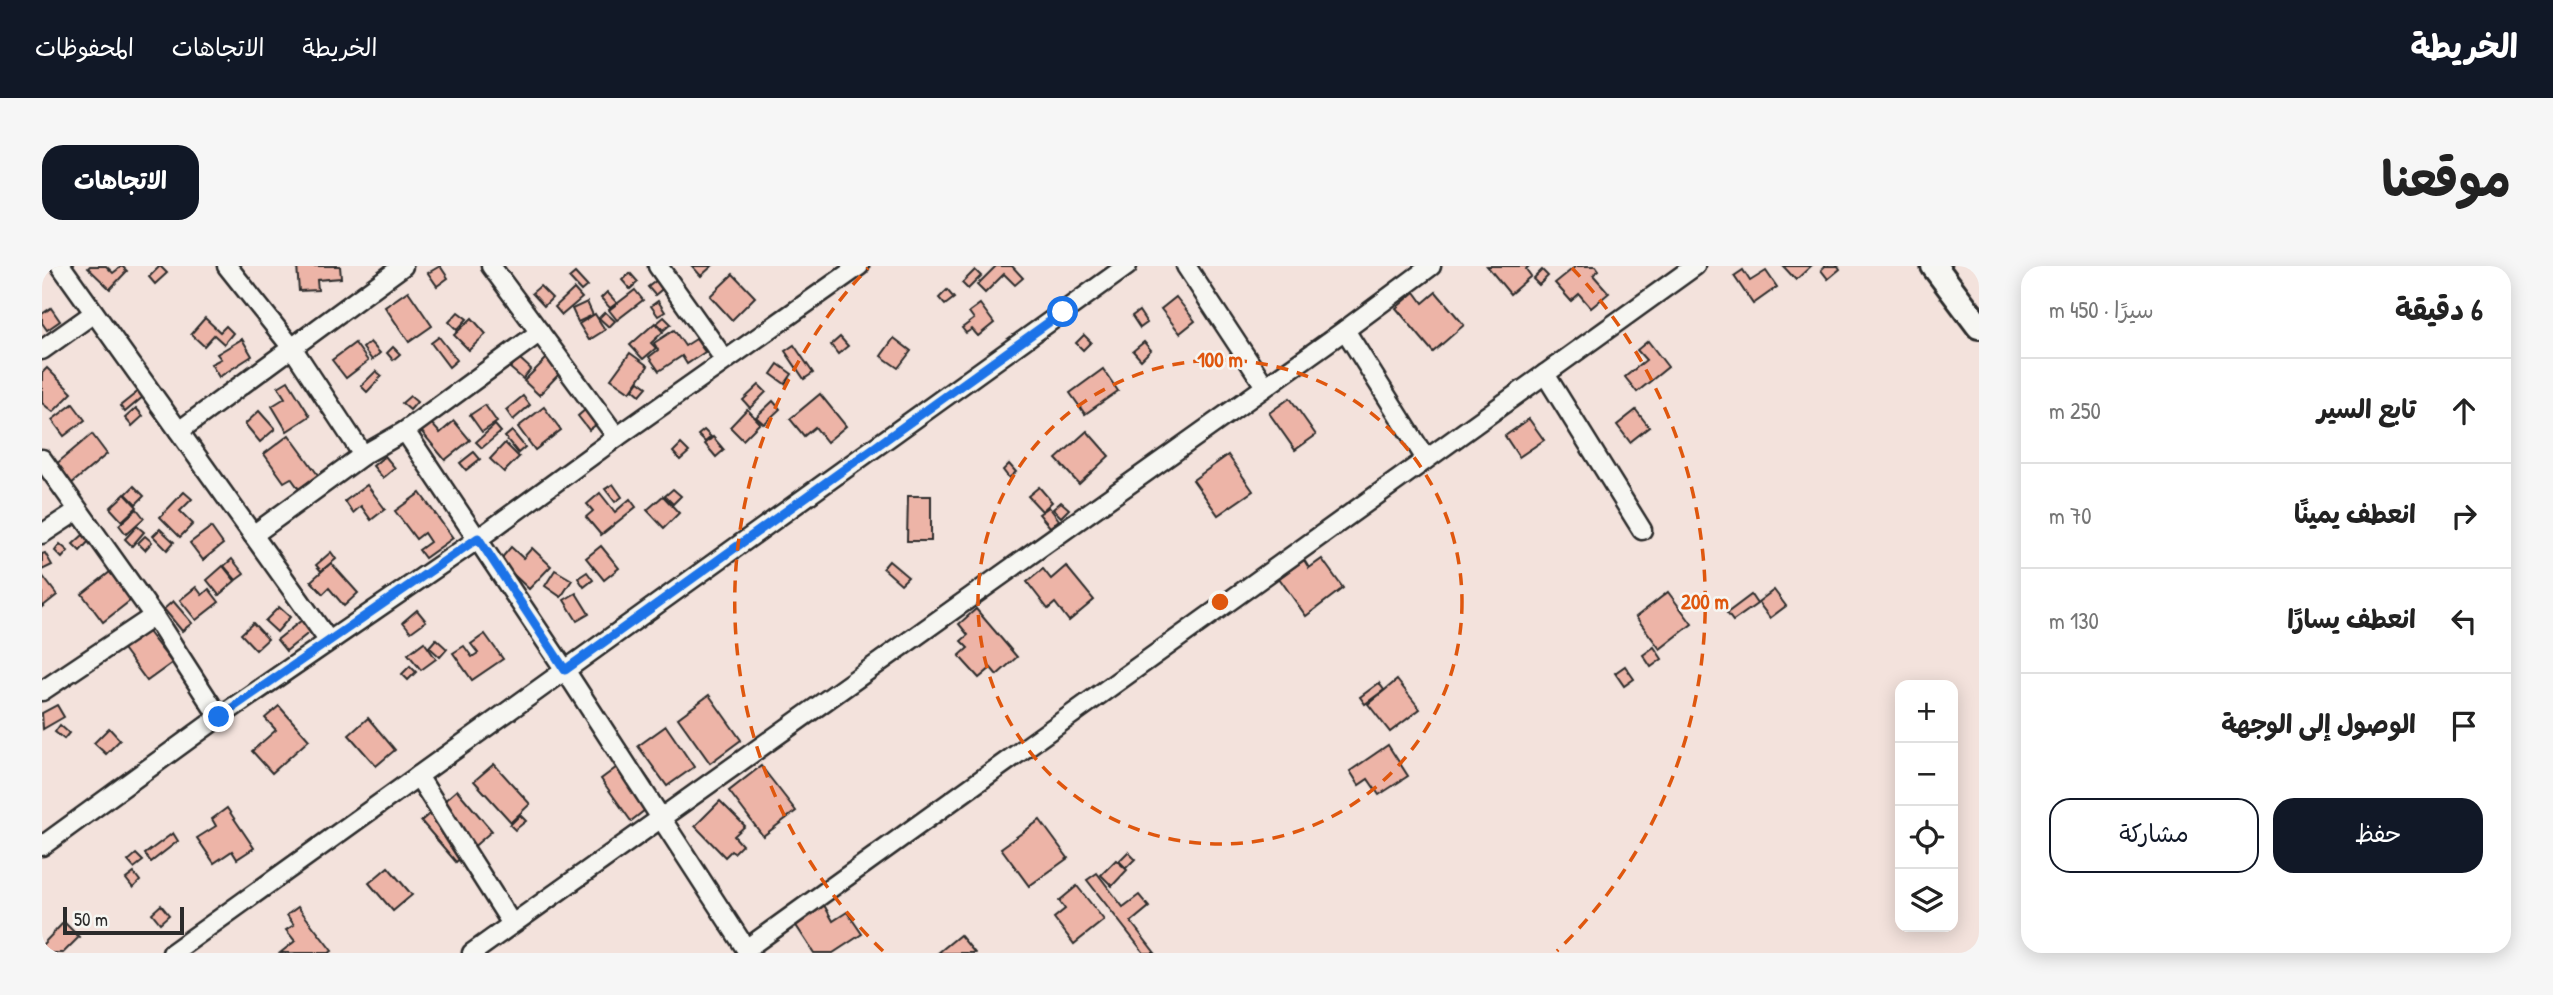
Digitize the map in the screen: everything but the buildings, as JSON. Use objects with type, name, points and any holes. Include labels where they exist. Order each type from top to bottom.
[{"type":"street","points":[[61,266],[328,640]]},
{"type":"street","points":[[227,266],[293,349],[363,455]]},
{"type":"street","points":[[179,431],[404,266]]},
{"type":"street","points":[[491,266],[617,436]]},
{"type":"street","points":[[658,266],[725,360]]},
{"type":"street","points":[[172,953],[1127,266]]},
{"type":"street","points":[[1186,266],[1265,386]]},
{"type":"street","points":[[472,953],[1345,331],[1431,266]]},
{"type":"street","points":[[405,430],[746,949],[1695,266]]},
{"type":"street","points":[[1934,266],[1979,326]]},
{"type":"street","points":[[42,846],[328,640],[478,538],[852,268]]},
{"type":"street","points":[[42,350],[94,313]]},
{"type":"street","points":[[1345,331],[1426,459]]},
{"type":"street","points":[[253,535],[540,332]]},
{"type":"street","points":[[1545,374],[1642,530]]},
{"type":"street","points":[[42,459],[154,616],[219,717]]},
{"type":"street","points":[[42,534],[78,511]]},
{"type":"street","points":[[42,691],[154,616]]},
{"type":"street","points":[[418,776],[512,924]]},
{"type":"route","points":[[219,717],[478,538],[565,670],[1063,312]]}]
